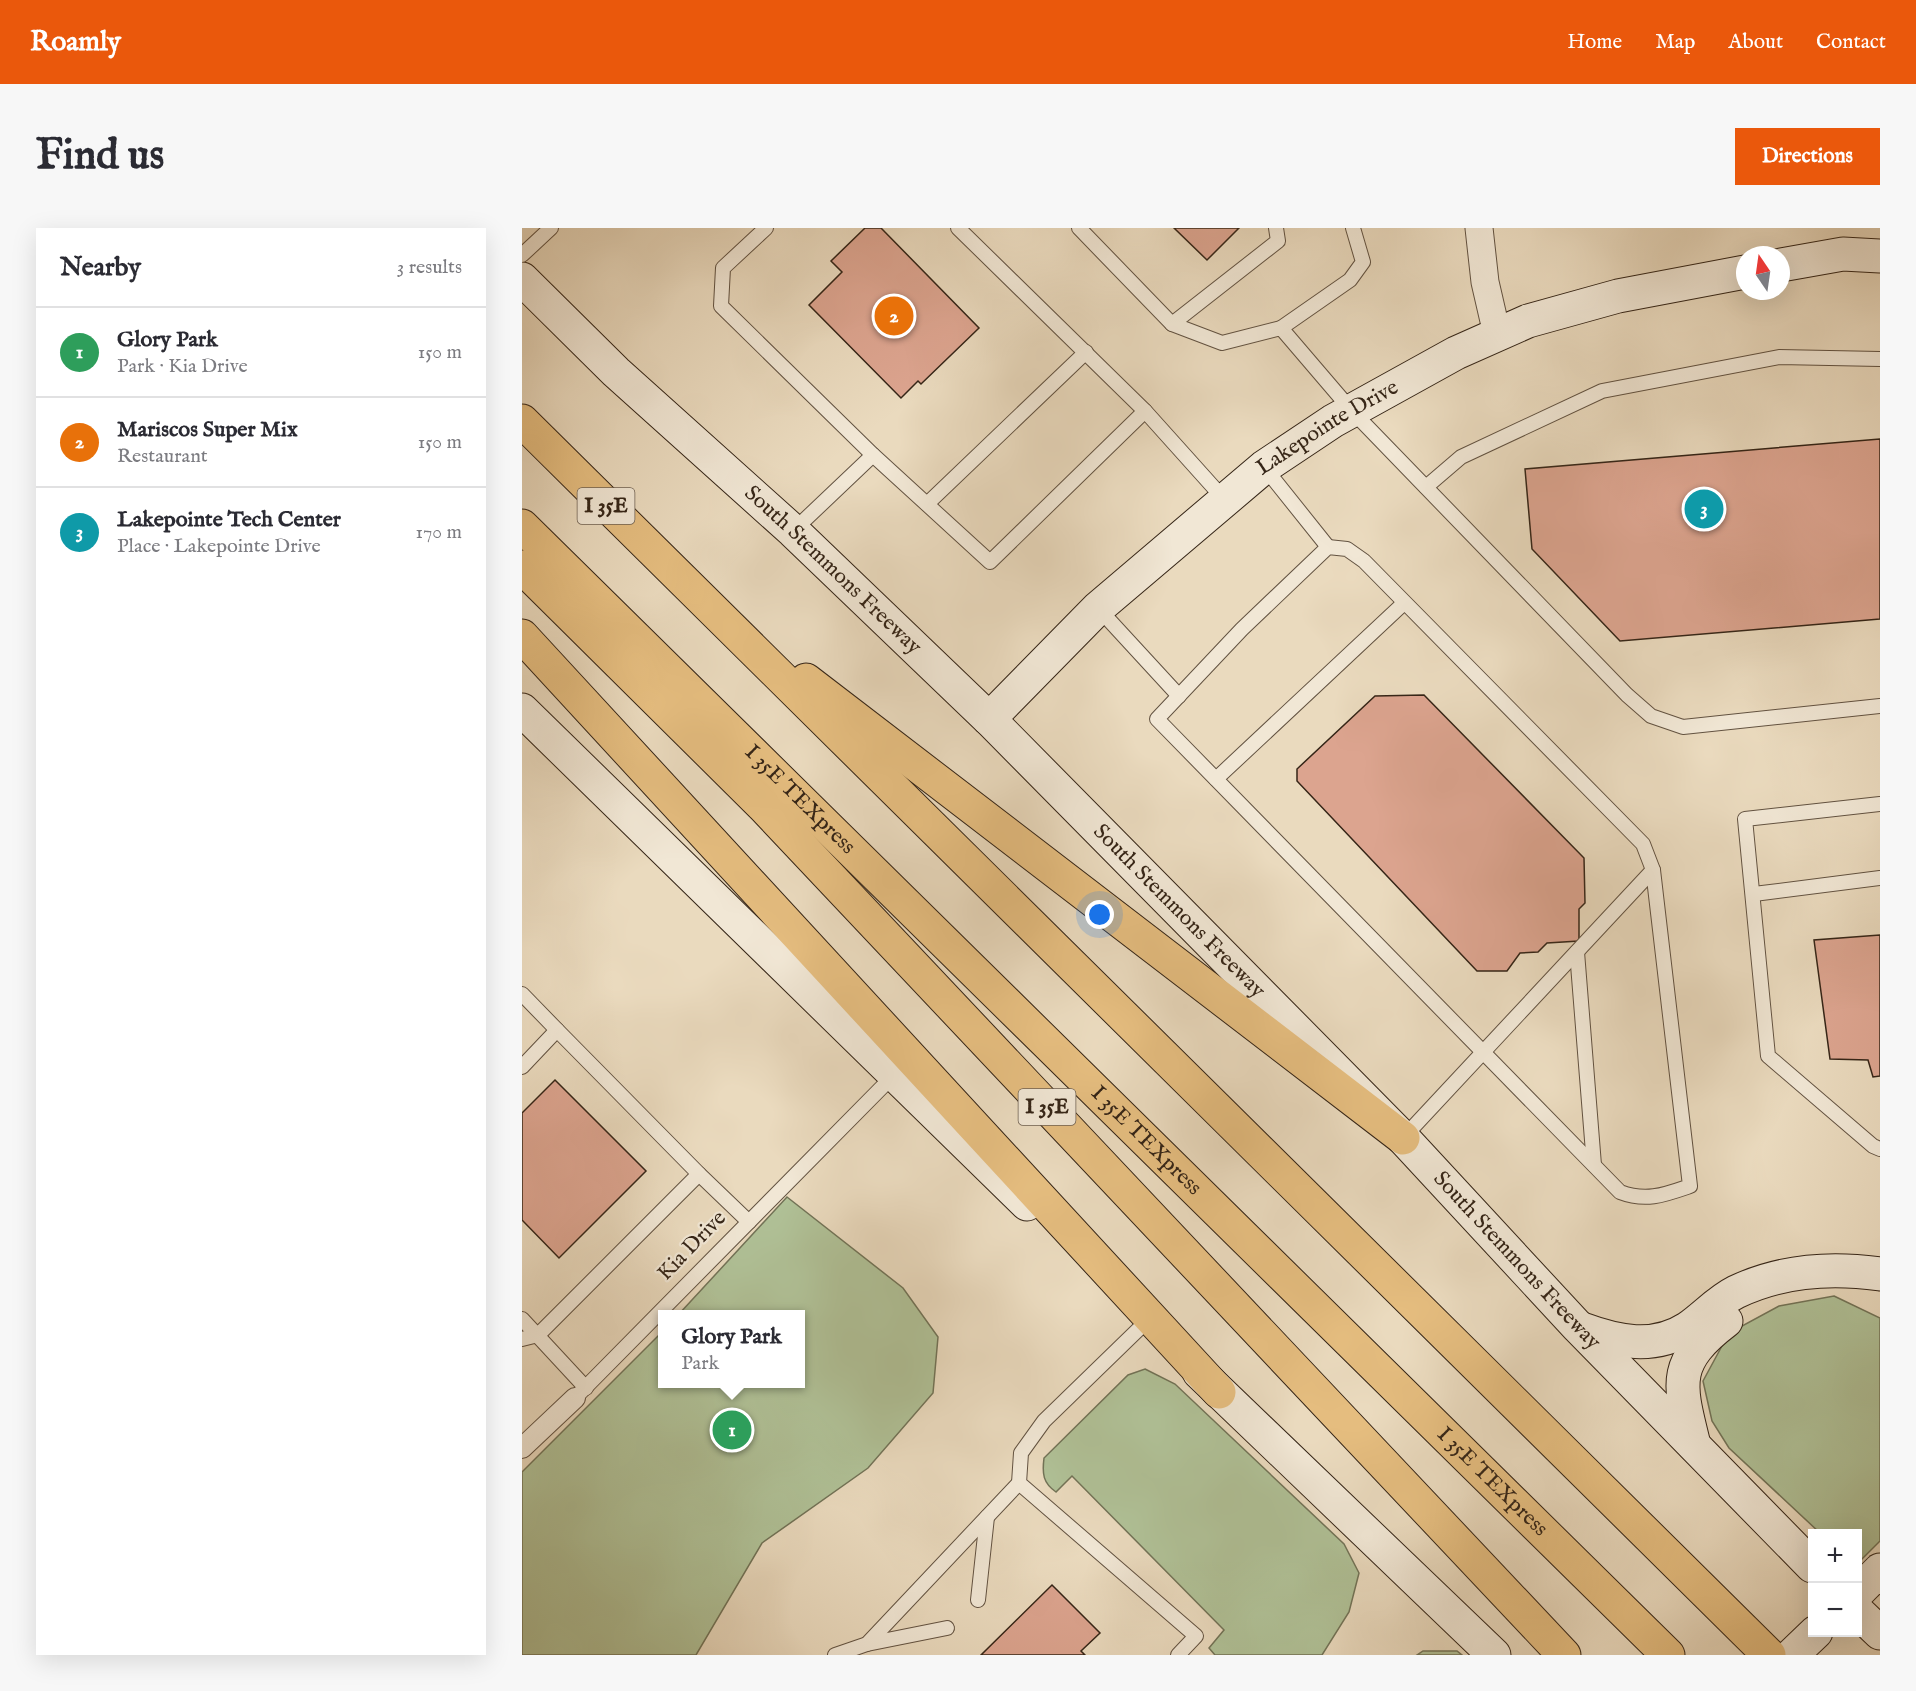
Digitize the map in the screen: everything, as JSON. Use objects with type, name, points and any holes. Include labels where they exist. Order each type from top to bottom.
[{"type":"highway","name":"I 35E","points":[[522,421],[691,591],[1769,1655]]},
{"type":"highway","name":"I 35E TEXpress","points":[[522,526],[1668,1655]]},
{"type":"highway","name":"I 35E","points":[[522,567],[763,806],[1564,1655]]},
{"type":"highway","points":[[691,591],[1403,1138]]},
{"type":"highway","points":[[522,636],[1219,1392]]},
{"type":"main road","points":[[1790,263],[1843,254],[1880,256]]},
{"type":"main road","name":"Lakepointe Drive","points":[[989,719],[1098,608],[1224,499],[1264,467],[1352,411],[1456,353],[1528,321],[1618,296],[1736,274]]},
{"type":"main road","name":"South Stemmons Freeway","points":[[522,279],[616,372],[793,531],[989,719],[1403,1138],[1578,1327],[1808,1562]]},
{"type":"main road","points":[[522,710],[1219,1392],[1494,1655]]},
{"type":"main road","points":[[1578,1327],[1612,1340],[1663,1341],[1687,1328],[1733,1293],[1764,1280],[1841,1269],[1880,1274]]},
{"type":"main road","points":[[1694,1445],[1686,1410],[1683,1378],[1688,1359],[1705,1337],[1746,1308],[1786,1289],[1814,1282],[1845,1282],[1880,1294]]},
{"type":"main road","points":[[1862,1587],[1880,1570]]},
{"type":"main road","points":[[1862,1617],[1880,1633]]},
{"type":"main road","points":[[1792,1655],[1811,1637]]},
{"type":"street","points":[[1479,228],[1485,282],[1497,334]]},
{"type":"street","name":"Kia Drive","points":[[522,1448],[580,1393]]},
{"type":"lane","points":[[522,255],[551,228]]},
{"type":"lane","points":[[766,228],[723,268],[722,306],[873,455],[990,562],[1145,411]]},
{"type":"lane","points":[[958,228],[1145,411],[1224,499]]},
{"type":"lane","points":[[1079,228],[1172,324],[1222,343],[1281,328],[1350,280],[1363,262],[1353,228]]},
{"type":"lane","points":[[1172,324],[1278,241],[1276,228]]},
{"type":"lane","points":[[1281,328],[1352,411],[1650,716],[1683,727],[1880,706]]},
{"type":"lane","points":[[927,504],[1086,352]]},
{"type":"lane","points":[[1426,488],[1461,457],[1602,391],[1779,357],[1880,359]]},
{"type":"lane","points":[[793,531],[873,455]]},
{"type":"lane","points":[[1264,467],[1328,547],[1347,549],[1364,561],[1642,844],[1653,870],[1690,1186],[1637,1199],[1620,1192],[1157,719],[1242,629],[1328,547]]},
{"type":"lane","points":[[1216,779],[1404,603]]},
{"type":"lane","points":[[1098,608],[1179,696]]},
{"type":"lane","points":[[1880,804],[1745,819],[1768,1056],[1873,1146],[1880,1149]]},
{"type":"lane","points":[[1403,1138],[1653,870]]},
{"type":"lane","points":[[1754,894],[1880,878]]},
{"type":"lane","points":[[1577,952],[1594,1165]]},
{"type":"lane","points":[[522,994],[749,1222]]},
{"type":"lane","points":[[522,1067],[557,1030]]},
{"type":"lane","name":"Kia Drive","points":[[662,1310],[894,1075]]},
{"type":"lane","points":[[522,1339],[538,1335],[699,1174]]},
{"type":"lane","name":"Kia Drive","points":[[580,1393],[658,1314]]},
{"type":"lane","points":[[522,1319],[538,1335],[580,1393]]},
{"type":"lane","points":[[867,1644],[1019,1483],[1021,1453],[1044,1421],[1147,1322]]},
{"type":"lane","points":[[1019,1483],[1196,1636],[1178,1655]]},
{"type":"lane","points":[[978,1600],[987,1517]]},
{"type":"lane","points":[[835,1655],[867,1644],[947,1628]]},
{"type":"green space","points":[[787,1197],[903,1288],[938,1337],[933,1393],[868,1468],[762,1543],[696,1655],[522,1655],[522,1472],[658,1336],[658,1388],[805,1388],[805,1310],[683,1310]]},
{"type":"green space","points":[[1834,1296],[1880,1318],[1880,1541],[1862,1559],[1862,1529],[1816,1529],[1729,1448],[1712,1421],[1703,1381],[1729,1333],[1779,1306]]},
{"type":"green space","points":[[1145,1369],[1175,1384],[1344,1544],[1359,1573],[1349,1612],[1322,1655],[1215,1655],[1209,1648],[1224,1630],[1072,1476],[1056,1492],[1046,1482],[1043,1473],[1044,1458],[1128,1375]]},
{"type":"green space","points":[[1423,1651],[1457,1651],[1462,1655],[1417,1655]]},
{"type":"building","points":[[865,228],[881,228],[979,328],[921,384],[918,381],[901,398],[809,305],[842,272],[831,261]]},
{"type":"building","points":[[1174,228],[1239,228],[1207,260]]},
{"type":"building","points":[[1880,439],[1880,619],[1620,641],[1532,549],[1525,469]]},
{"type":"building","points":[[1424,695],[1584,858],[1585,903],[1579,909],[1579,941],[1547,943],[1538,952],[1520,953],[1507,971],[1477,971],[1297,781],[1297,769],[1375,696]]},
{"type":"building","points":[[1880,935],[1880,1076],[1873,1077],[1868,1060],[1830,1059],[1814,940]]},
{"type":"building","points":[[555,1080],[646,1171],[559,1258],[522,1220],[522,1113]]},
{"type":"building","points":[[1052,1585],[1100,1633],[1081,1651],[1085,1655],[981,1655]]},
{"type":"place","name":"Mariscos Super Mix","points":[[894,316]]},
{"type":"place","name":"Lakepointe Tech Center","points":[[1704,509]]},
{"type":"place","name":"Glory Park","points":[[732,1430]]}]
